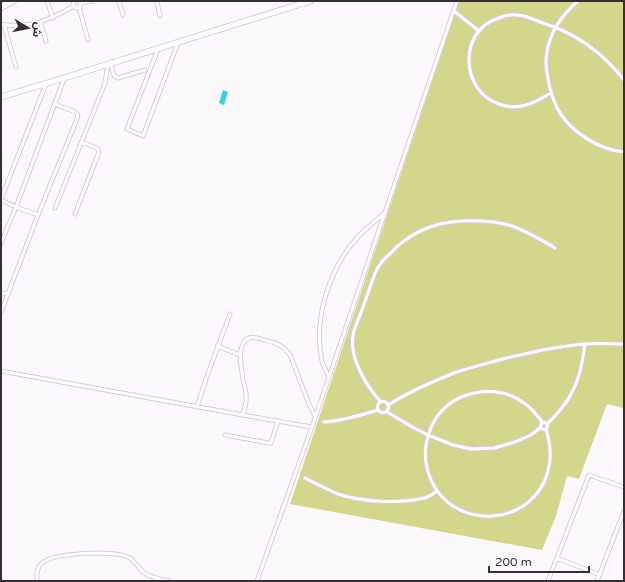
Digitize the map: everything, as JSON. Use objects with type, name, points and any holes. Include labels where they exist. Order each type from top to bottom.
[{"type":"main road","points":[[1,97],[310,1]]},
{"type":"street","points":[[1,6],[9,1]]},
{"type":"street","points":[[1,9],[15,1]]},
{"type":"street","points":[[47,1],[53,18]]},
{"type":"street","points":[[74,1],[74,6]]},
{"type":"street","points":[[88,40],[79,7],[80,2],[92,1]]},
{"type":"street","points":[[119,1],[123,15]]},
{"type":"street","points":[[157,1],[160,16]]},
{"type":"street","points":[[257,581],[312,426],[457,1]]},
{"type":"street","points":[[578,1],[571,7],[556,27],[550,38],[546,67],[551,93],[558,110],[567,122],[581,135],[605,148],[624,152]]},
{"type":"street","points":[[16,67],[2,24],[27,25],[53,18],[74,6],[76,8],[79,7]]},
{"type":"street","points":[[454,11],[479,31]]},
{"type":"street","points":[[551,93],[527,105],[518,107],[507,106],[494,102],[484,94],[476,86],[470,74],[468,62],[474,38],[479,31],[494,19],[517,15],[556,27],[583,42],[599,54],[624,80]]},
{"type":"street","points":[[40,22],[46,41]]},
{"type":"street","points":[[158,49],[127,129],[143,136],[178,43]]},
{"type":"street","points":[[110,64],[113,75],[118,78],[145,70]]},
{"type":"street","points":[[55,208],[105,83],[110,64]]},
{"type":"street","points":[[1,243],[64,78]]},
{"type":"street","points":[[38,215],[1,200],[46,84]]},
{"type":"street","points":[[1,312],[77,119],[78,115],[76,112],[55,104]]},
{"type":"street","points":[[75,214],[99,152],[97,148],[81,142]]},
{"type":"street","points":[[328,376],[322,363],[320,350],[320,320],[329,284],[342,259],[356,239],[384,214]]},
{"type":"street","points":[[388,405],[385,402],[381,402],[371,391],[362,375],[352,344],[354,330],[375,273],[378,266],[386,257],[406,239],[422,231],[441,224],[465,221],[496,222],[509,225],[537,237],[555,248]]},
{"type":"street","points":[[1,293],[9,294]]},
{"type":"street","points":[[197,407],[217,346],[230,314]]},
{"type":"street","points":[[243,415],[246,396],[240,354],[244,343],[247,339],[251,338],[283,346],[290,355],[315,416]]},
{"type":"street","points":[[388,405],[408,393],[469,368],[550,349],[585,344],[624,344]]},
{"type":"street","points":[[324,422],[378,410],[383,413],[387,412],[414,428],[439,440],[460,447],[471,449],[494,448],[515,442],[531,435],[541,427],[541,425],[559,413],[571,395],[579,377],[585,344]]},
{"type":"street","points":[[217,346],[240,354]]},
{"type":"street","points":[[1,371],[197,407],[312,426]]},
{"type":"street","points":[[487,391],[506,394],[516,398],[532,409],[548,426],[546,429],[550,448],[547,475],[541,487],[532,498],[518,509],[492,517],[474,515],[458,509],[450,504],[437,491],[430,478],[426,464],[426,445],[428,435],[432,426],[443,410],[459,398],[477,392],[487,391]]},
{"type":"street","points":[[378,410],[378,405],[381,402]]},
{"type":"street","points":[[387,412],[389,408],[388,405]]},
{"type":"street","points":[[225,435],[271,443],[278,421]]},
{"type":"street","points":[[541,427],[546,429]]},
{"type":"street","points":[[548,581],[589,475],[624,487]]},
{"type":"street","points":[[304,478],[340,494],[370,501],[414,500],[431,496],[437,491]]},
{"type":"street","points":[[597,581],[624,510]]},
{"type":"street","points":[[38,581],[37,570],[45,561],[62,556],[96,552],[113,553],[128,557],[150,576],[169,581]]},
{"type":"street","points":[[557,558],[600,575]]},
{"type":"green space","points":[[459,1],[624,1],[624,408],[607,404],[579,479],[567,476],[556,516],[542,550],[290,504]]},
{"type":"water","points":[[223,90],[228,92],[224,105],[219,103]]}]
